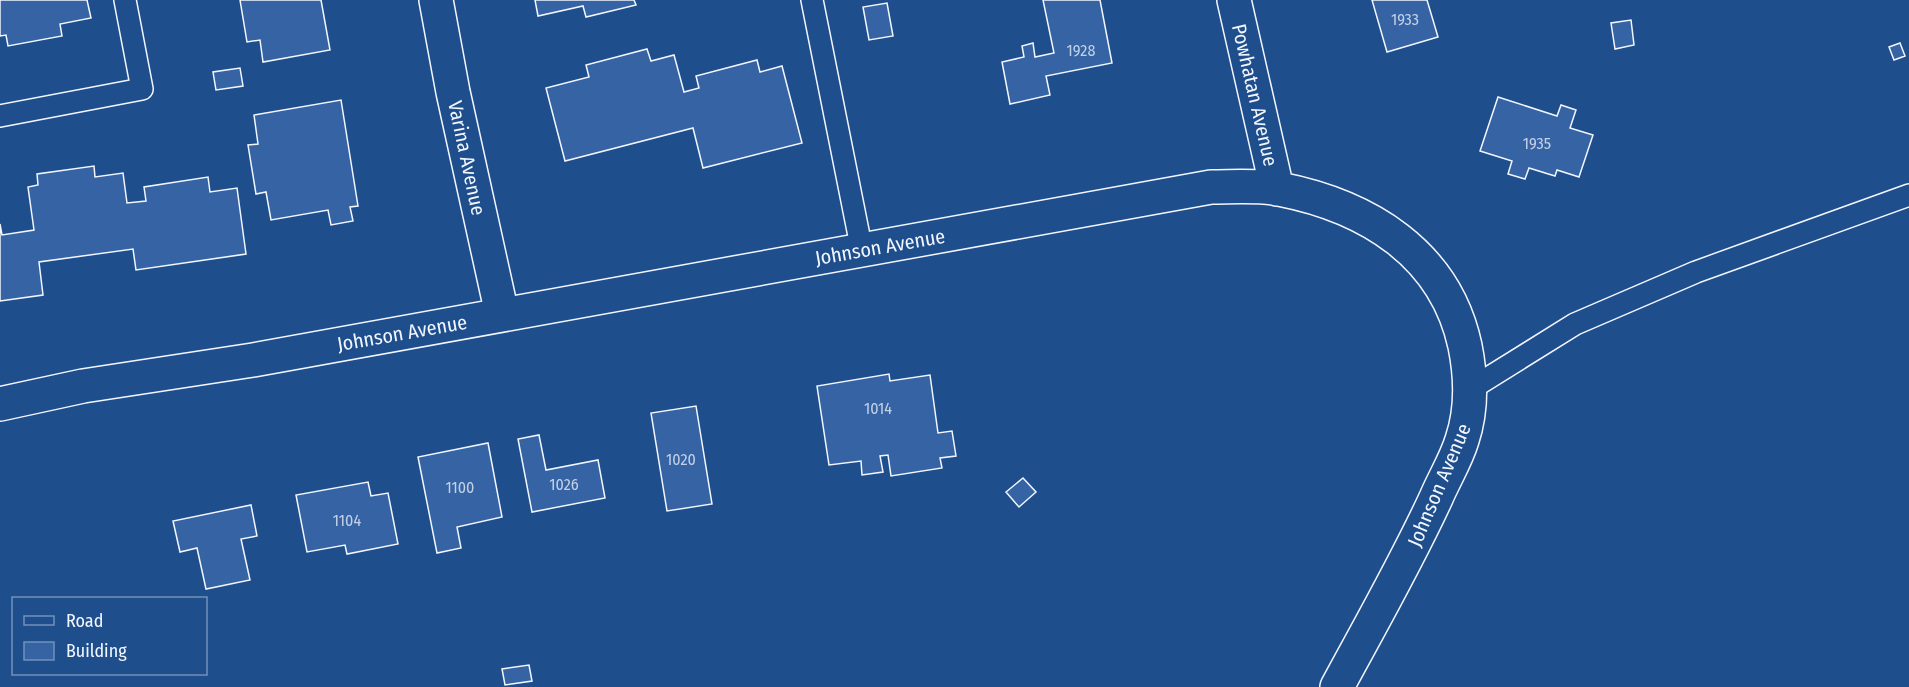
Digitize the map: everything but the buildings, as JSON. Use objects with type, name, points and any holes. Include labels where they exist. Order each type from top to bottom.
[{"type":"street","name":"Varina Avenue","points":[[436,0],[453,92],[502,315]]},
{"type":"street","name":"Powhatan Avenue","points":[[1234,0],[1277,189]]},
{"type":"street","name":"Johnson Avenue","points":[[0,404],[83,387],[253,360],[1211,187],[1277,189],[1329,202],[1379,225],[1413,249],[1442,285],[1460,325],[1470,369],[1468,414],[1462,440],[1406,562],[1337,687]]},
{"type":"lane","points":[[0,116],[142,89],[125,0]]},
{"type":"lane","points":[[812,0],[862,251]]},
{"type":"lane","points":[[1469,390],[1575,324],[1696,272],[1909,195]]}]
